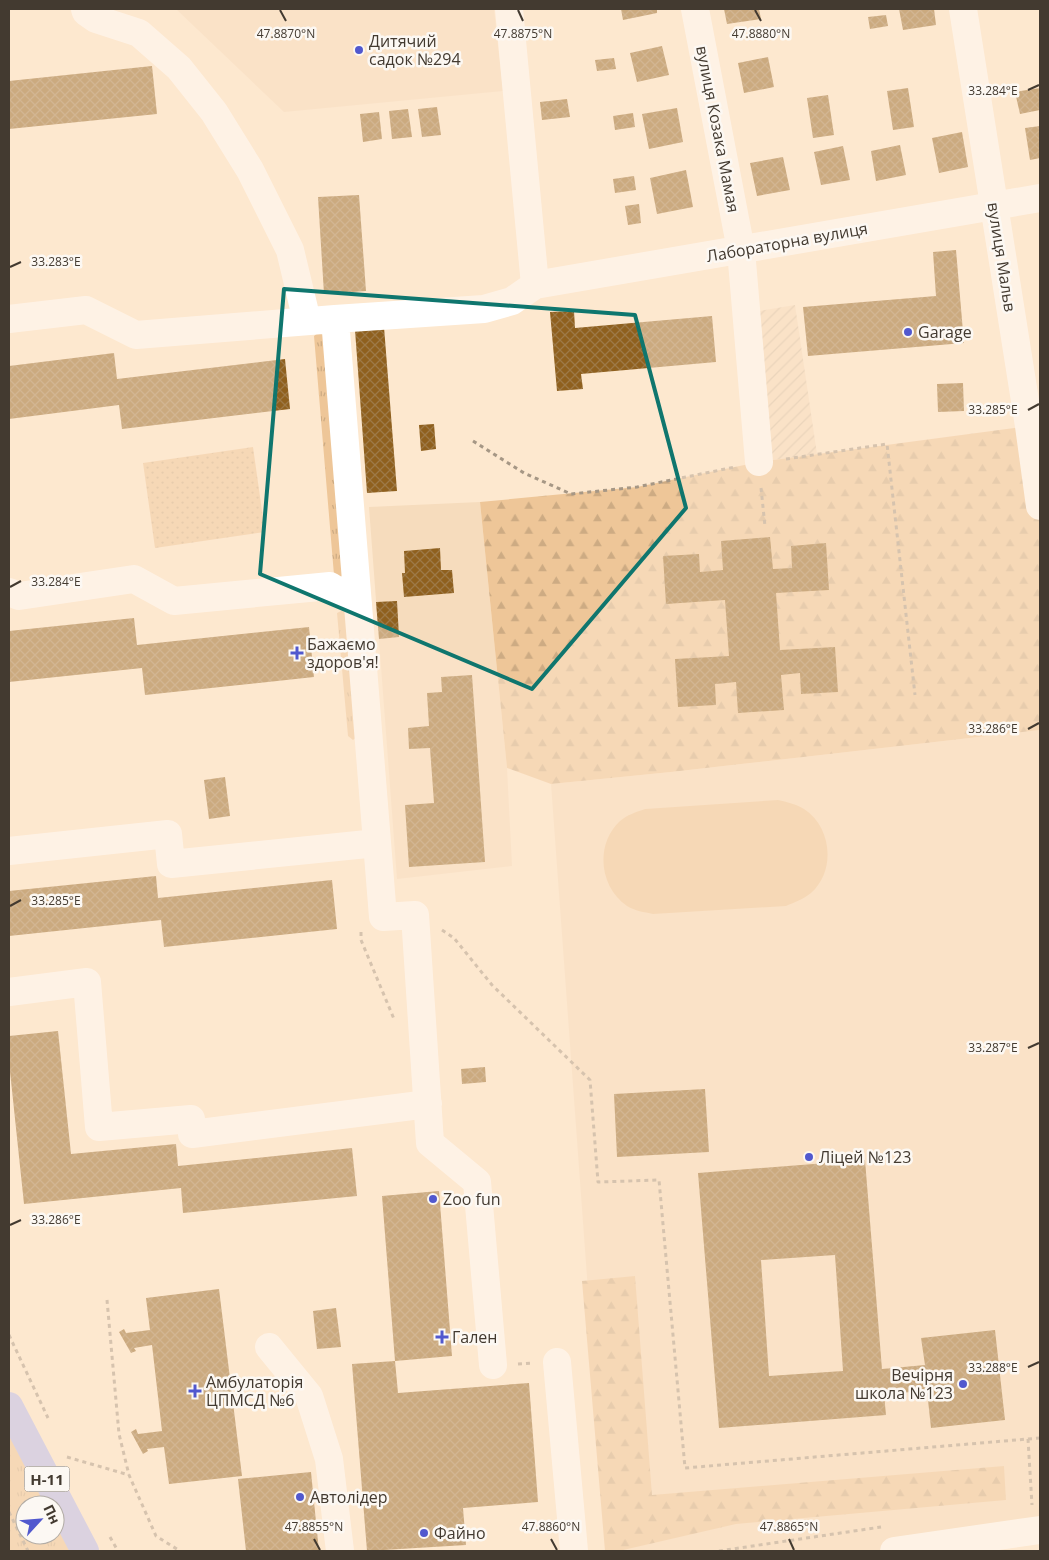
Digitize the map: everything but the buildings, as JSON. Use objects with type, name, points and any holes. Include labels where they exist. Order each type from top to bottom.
[{"type":"main road","name":"Н-11","points":[[9,1406],[85,1551]]},
{"type":"street","points":[[85,9],[86,12],[96,19],[139,33],[180,68],[214,112],[250,170],[290,250],[307,321]]},
{"type":"street","points":[[9,319],[86,310],[136,336],[307,321],[484,309],[512,301],[535,285],[509,9]]},
{"type":"street","name":"вулиця Козака Мамая","points":[[695,9],[741,250],[759,462]]},
{"type":"street","name":"вулиця Мальв","points":[[963,9],[1040,506]]},
{"type":"street","name":"Лабораторна вулиця","points":[[535,285],[1040,198]]},
{"type":"street","points":[[335,319],[383,917],[415,915],[430,1143],[477,1182],[493,1365]]},
{"type":"street","points":[[9,592],[19,596],[134,579],[174,601],[330,586],[358,604]]},
{"type":"street","points":[[9,851],[168,834],[171,864],[376,843]]},
{"type":"street","points":[[9,992],[86,982],[99,1127],[191,1119],[192,1134],[428,1104]]},
{"type":"street","points":[[269,1347],[310,1396],[329,1459],[340,1551]]},
{"type":"street","points":[[557,1362],[574,1551]]},
{"type":"street","points":[[906,1550],[1022,1536]]},
{"type":"path","points":[[473,441],[524,473],[571,494],[637,487],[759,462],[887,444],[915,695]]},
{"type":"path","points":[[759,462],[764,526]]},
{"type":"path","points":[[439,929],[454,938],[492,985],[590,1080],[598,1182],[659,1180],[685,1468],[1040,1438]]},
{"type":"path","points":[[107,1300],[119,1434],[129,1475],[156,1536],[180,1551]]},
{"type":"path","points":[[9,1336],[51,1424]]},
{"type":"path","points":[[493,1365],[557,1362]]},
{"type":"path","points":[[1022,1536],[1028,1439]]},
{"type":"path","points":[[63,1449],[67,1458],[129,1475]]},
{"type":"path","points":[[9,1512],[28,1551]]},
{"type":"highlighted area","points":[[284,289],[635,315],[686,508],[532,689],[260,574]]},
{"type":"shaded area","name":"Дитячий садок №294","points":[[176,9],[494,9],[503,91],[284,112]]},
{"type":"shaded area","points":[[795,305],[817,454],[759,462],[753,312]]},
{"type":"shaded area","points":[[480,502],[507,768],[512,866],[397,879],[369,507]]},
{"type":"shaded area","name":"Ліцей №123","points":[[1040,730],[1040,1530],[894,1551],[607,1551],[551,784]]},
{"type":"green space","points":[[319,332],[325,335],[345,574],[340,577],[334,575],[314,336]]},
{"type":"green space","points":[[1029,426],[1040,506],[1040,730],[551,784],[507,768],[480,502],[637,487],[759,462]]},
{"type":"green space","points":[[253,447],[265,532],[155,548],[143,463]]},
{"type":"green space","points":[[343,610],[348,612],[358,736],[353,740],[348,736],[337,613]]},
{"type":"green space","points":[[778,800],[795,804],[804,809],[813,817],[825,838],[827,862],[824,873],[819,884],[802,899],[786,906],[653,914],[627,906],[611,888],[606,877],[604,853],[612,830],[629,815],[645,809]]},
{"type":"green space","points":[[635,1276],[652,1495],[1004,1466],[1006,1500],[736,1524],[619,1551],[605,1551],[582,1281]]},
{"type":"green space","points":[[9,1406],[56,1495],[15,1495],[15,1545],[65,1545],[65,1513],[85,1551],[9,1551]]},
{"type":"place","name":"Дитячий садок №294","points":[[359,50]]},
{"type":"place","name":"Garage","points":[[908,332]]},
{"type":"place","name":"Бажаємо здоров'я!","points":[[297,653]]},
{"type":"place","name":"Ліцей №123","points":[[809,1157]]},
{"type":"place","name":"Zoo fun","points":[[433,1199]]},
{"type":"place","name":"Гален","points":[[442,1337]]},
{"type":"place","name":"Вечірня школа №123","points":[[963,1384]]},
{"type":"place","name":"Амбулаторія ЦПМСД №6","points":[[195,1391]]},
{"type":"place","name":"Автолідер","points":[[300,1497]]},
{"type":"place","name":"Файно","points":[[424,1533]]}]
